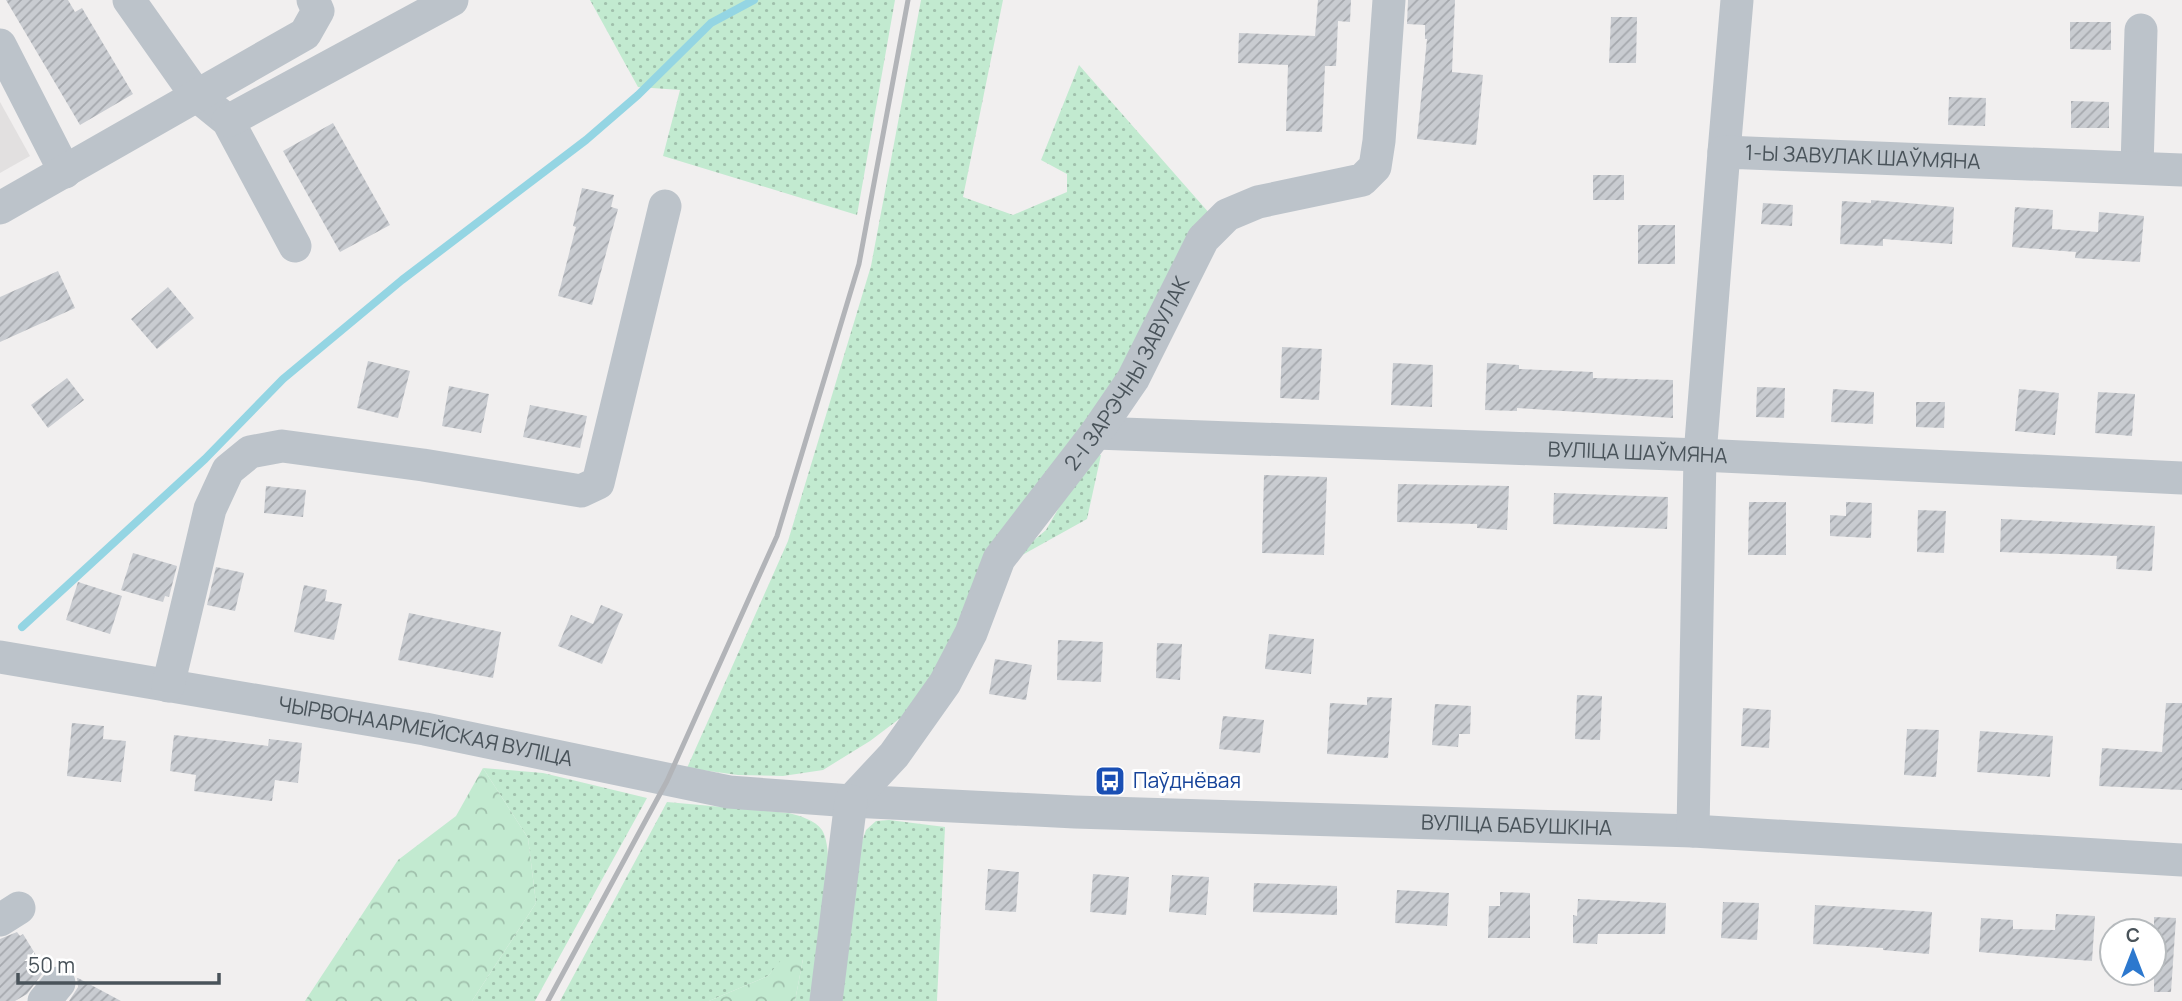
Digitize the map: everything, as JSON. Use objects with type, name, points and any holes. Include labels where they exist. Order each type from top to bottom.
[{"type":"street","points":[[129,0],[196,95],[228,121],[295,246]]},
{"type":"street","points":[[0,208],[305,34],[318,11],[313,0]]},
{"type":"street","points":[[228,121],[452,0]]},
{"type":"street","name":"2-І ЗАРЭЧНЫ ЗАВУЛАК","points":[[851,802],[894,755],[945,683],[971,634],[999,559],[1096,433],[1133,379],[1203,239],[1227,215],[1258,202],[1362,180],[1375,167],[1380,141],[1390,0]]},
{"type":"street","points":[[1724,152],[1737,0]]},
{"type":"street","points":[[2137,167],[2141,30]]},
{"type":"street","points":[[0,44],[78,164]]},
{"type":"street","name":"1-Ы ЗАВУЛАК ШАЎМЯНА","points":[[1693,831],[1700,455],[1724,152],[2182,170]]},
{"type":"street","points":[[169,687],[210,509],[229,470],[250,452],[282,446],[423,465],[581,491],[598,483],[665,206]]},
{"type":"street","name":"ВУЛІЦА ШАЎМЯНА","points":[[1096,433],[1700,455],[2182,478]]},
{"type":"street","name":"ЧЫРВОНААРМЕЙСКАЯ ВУЛІЦА","points":[[0,657],[425,729],[729,793],[851,802]]},
{"type":"street","points":[[826,1001],[851,802]]},
{"type":"street","name":"ВУЛІЦА БАБУШКІНА","points":[[851,802],[1075,812],[1693,831],[2182,860]]},
{"type":"shaded area","points":[[0,102],[30,156],[0,173]]},
{"type":"green space","points":[[590,0],[895,0],[857,215],[663,156],[680,90],[638,87]]},
{"type":"green space","points":[[921,0],[1003,0],[963,197],[1013,215],[1067,192],[1067,174],[1041,160],[1079,65],[1210,214],[1126,376],[915,707],[870,741],[823,770],[783,776],[738,775],[687,768],[788,541],[871,266]]},
{"type":"green space","points":[[1101,455],[1087,519],[1006,564],[1046,530],[1089,456]]},
{"type":"green space","points":[[483,768],[543,773],[647,798],[535,1001],[472,1001],[536,903],[528,838]]},
{"type":"green space","points":[[483,768],[528,838],[536,903],[472,1001],[305,1001],[398,860],[456,816]]},
{"type":"green space","points":[[667,802],[789,813],[811,821],[822,830],[827,844],[827,887],[811,1001],[795,1001],[803,959],[783,959],[768,976],[709,1001],[560,1001]]},
{"type":"green space","points":[[889,820],[945,827],[937,1001],[840,1001],[858,854],[866,830],[876,821]]},
{"type":"green space","points":[[782,959],[803,959],[795,1001],[709,1001],[768,976]]},
{"type":"building","points":[[6,0],[68,0],[75,12],[82,8],[133,94],[80,125]]},
{"type":"building","points":[[1318,0],[1351,0],[1350,22],[1338,21],[1336,66],[1325,66],[1322,132],[1286,131],[1288,65],[1238,63],[1239,33],[1315,36]]},
{"type":"building","points":[[1408,0],[1455,0],[1452,72],[1483,75],[1476,145],[1417,139],[1427,39],[1425,25],[1407,24]]},
{"type":"building","points":[[1611,17],[1637,17],[1636,63],[1609,63]]},
{"type":"building","points":[[2070,22],[2111,22],[2111,50],[2070,49]]},
{"type":"building","points":[[1949,97],[1986,98],[1985,126],[1948,125]]},
{"type":"building","points":[[2071,101],[2109,102],[2109,128],[2071,128]]},
{"type":"building","points":[[333,123],[390,225],[340,252],[283,151]]},
{"type":"building","points":[[1593,175],[1624,175],[1624,200],[1593,200]]},
{"type":"building","points":[[582,188],[614,195],[611,207],[618,209],[592,305],[558,296],[576,227],[573,226]]},
{"type":"building","points":[[1871,200],[1954,207],[1952,244],[1883,239],[1883,246],[1840,244],[1842,201],[1871,203]]},
{"type":"building","points":[[1763,203],[1793,205],[1792,226],[1761,224]]},
{"type":"building","points":[[2015,207],[2053,210],[2052,229],[2098,232],[2099,212],[2144,216],[2140,262],[2075,258],[2076,252],[2012,247]]},
{"type":"building","points":[[1638,225],[1675,225],[1675,264],[1638,264]]},
{"type":"building","points":[[58,271],[75,308],[0,342],[0,297]]},
{"type":"building","points":[[168,287],[194,318],[157,349],[131,319]]},
{"type":"building","points":[[1282,347],[1322,349],[1319,400],[1280,398]]},
{"type":"building","points":[[368,361],[410,371],[398,418],[357,408]]},
{"type":"building","points":[[1393,363],[1433,365],[1432,407],[1391,405]]},
{"type":"building","points":[[1487,363],[1519,365],[1519,369],[1593,372],[1593,378],[1673,380],[1673,418],[1517,408],[1517,411],[1485,410]]},
{"type":"building","points":[[67,378],[84,400],[48,428],[31,405]]},
{"type":"building","points":[[449,386],[489,394],[481,433],[442,426]]},
{"type":"building","points":[[1757,387],[1785,388],[1784,418],[1756,417]]},
{"type":"building","points":[[1833,389],[1874,392],[1873,424],[1831,422]]},
{"type":"building","points":[[2019,389],[2059,393],[2055,435],[2015,431]]},
{"type":"building","points":[[2098,392],[2135,394],[2132,436],[2095,433]]},
{"type":"building","points":[[1916,402],[1945,402],[1944,428],[1916,427]]},
{"type":"building","points":[[530,405],[587,416],[580,448],[523,437]]},
{"type":"building","points":[[1264,475],[1327,477],[1324,555],[1262,553]]},
{"type":"building","points":[[1398,484],[1509,486],[1507,530],[1477,528],[1477,524],[1397,522]]},
{"type":"building","points":[[266,486],[306,490],[303,517],[264,513]]},
{"type":"building","points":[[1554,493],[1668,497],[1667,529],[1553,524]]},
{"type":"building","points":[[1749,502],[1786,502],[1786,555],[1748,555]]},
{"type":"building","points":[[1846,502],[1872,503],[1871,538],[1830,536],[1830,515],[1846,516]]},
{"type":"building","points":[[1918,510],[1946,511],[1944,553],[1917,552]]},
{"type":"building","points":[[2001,519],[2155,526],[2152,571],[2116,569],[2117,556],[2000,552]]},
{"type":"building","points":[[133,553],[177,566],[169,597],[165,596],[163,602],[121,590]]},
{"type":"building","points":[[216,567],[244,573],[235,611],[207,605]]},
{"type":"building","points":[[78,582],[122,596],[110,634],[66,620]]},
{"type":"building","points":[[304,585],[327,590],[325,601],[342,604],[334,640],[294,632]]},
{"type":"building","points":[[601,605],[623,614],[602,664],[558,646],[571,615],[593,624]]},
{"type":"building","points":[[409,613],[501,632],[493,678],[398,660]]},
{"type":"building","points":[[1269,634],[1314,639],[1311,674],[1265,669]]},
{"type":"building","points":[[1058,640],[1103,642],[1101,682],[1057,680]]},
{"type":"building","points":[[1157,643],[1182,644],[1180,680],[1156,678]]},
{"type":"building","points":[[995,659],[1032,665],[1026,700],[989,694]]},
{"type":"building","points":[[1577,695],[1602,696],[1600,740],[1575,739]]},
{"type":"building","points":[[1367,697],[1392,698],[1388,758],[1327,754],[1330,703],[1367,705]]},
{"type":"building","points":[[2166,703],[2182,703],[2182,790],[2099,786],[2102,748],[2162,752]]},
{"type":"building","points":[[1435,704],[1471,706],[1470,734],[1459,734],[1458,747],[1432,745]]},
{"type":"building","points":[[1743,708],[1771,710],[1769,748],[1741,746]]},
{"type":"building","points":[[1223,716],[1264,720],[1260,753],[1219,749]]},
{"type":"building","points":[[72,723],[104,726],[103,739],[126,741],[121,782],[67,776]]},
{"type":"building","points":[[1907,729],[1939,730],[1936,777],[1904,775]]},
{"type":"building","points":[[1980,731],[2053,736],[2050,777],[1977,772]]},
{"type":"building","points":[[174,735],[268,746],[269,739],[302,743],[298,783],[275,780],[272,801],[194,791],[196,775],[170,771]]},
{"type":"building","points":[[988,869],[1019,872],[1016,912],[985,910]]},
{"type":"building","points":[[1093,874],[1129,877],[1126,915],[1090,912]]},
{"type":"building","points":[[1172,875],[1209,877],[1206,915],[1169,912]]},
{"type":"building","points":[[1254,883],[1337,886],[1337,915],[1253,912]]},
{"type":"building","points":[[1397,890],[1449,893],[1447,926],[1395,923]]},
{"type":"building","points":[[1500,892],[1530,893],[1530,938],[1488,938],[1489,906],[1500,906]]},
{"type":"building","points":[[1578,899],[1666,903],[1665,934],[1598,934],[1597,944],[1573,943],[1573,915],[1577,916]]},
{"type":"building","points":[[1723,902],[1759,903],[1757,940],[1721,938]]},
{"type":"building","points":[[1815,905],[1932,912],[1929,954],[1813,944]]},
{"type":"building","points":[[2056,914],[2095,916],[2092,961],[1979,952],[1981,918],[2013,920],[2013,929],[2055,930]]},
{"type":"building","points":[[2168,918],[2176,918],[2171,992],[2154,992],[2154,987],[2168,987]]},
{"type":"building","points":[[17,932],[20,936],[23,934],[45,970],[27,994],[15,1001],[0,1001],[0,939]]},
{"type":"building","points":[[77,978],[121,1001],[69,1001],[78,987]]},
{"type":"waterway","points":[[22,627],[205,459],[283,379],[402,280],[586,140],[638,95],[711,23],[754,0]]},
{"type":"railway","points":[[548,1001],[667,781],[777,536],[859,264],[908,0]]},
{"type":"place","name":"Паўднёвая","points":[[1110,781]]}]
